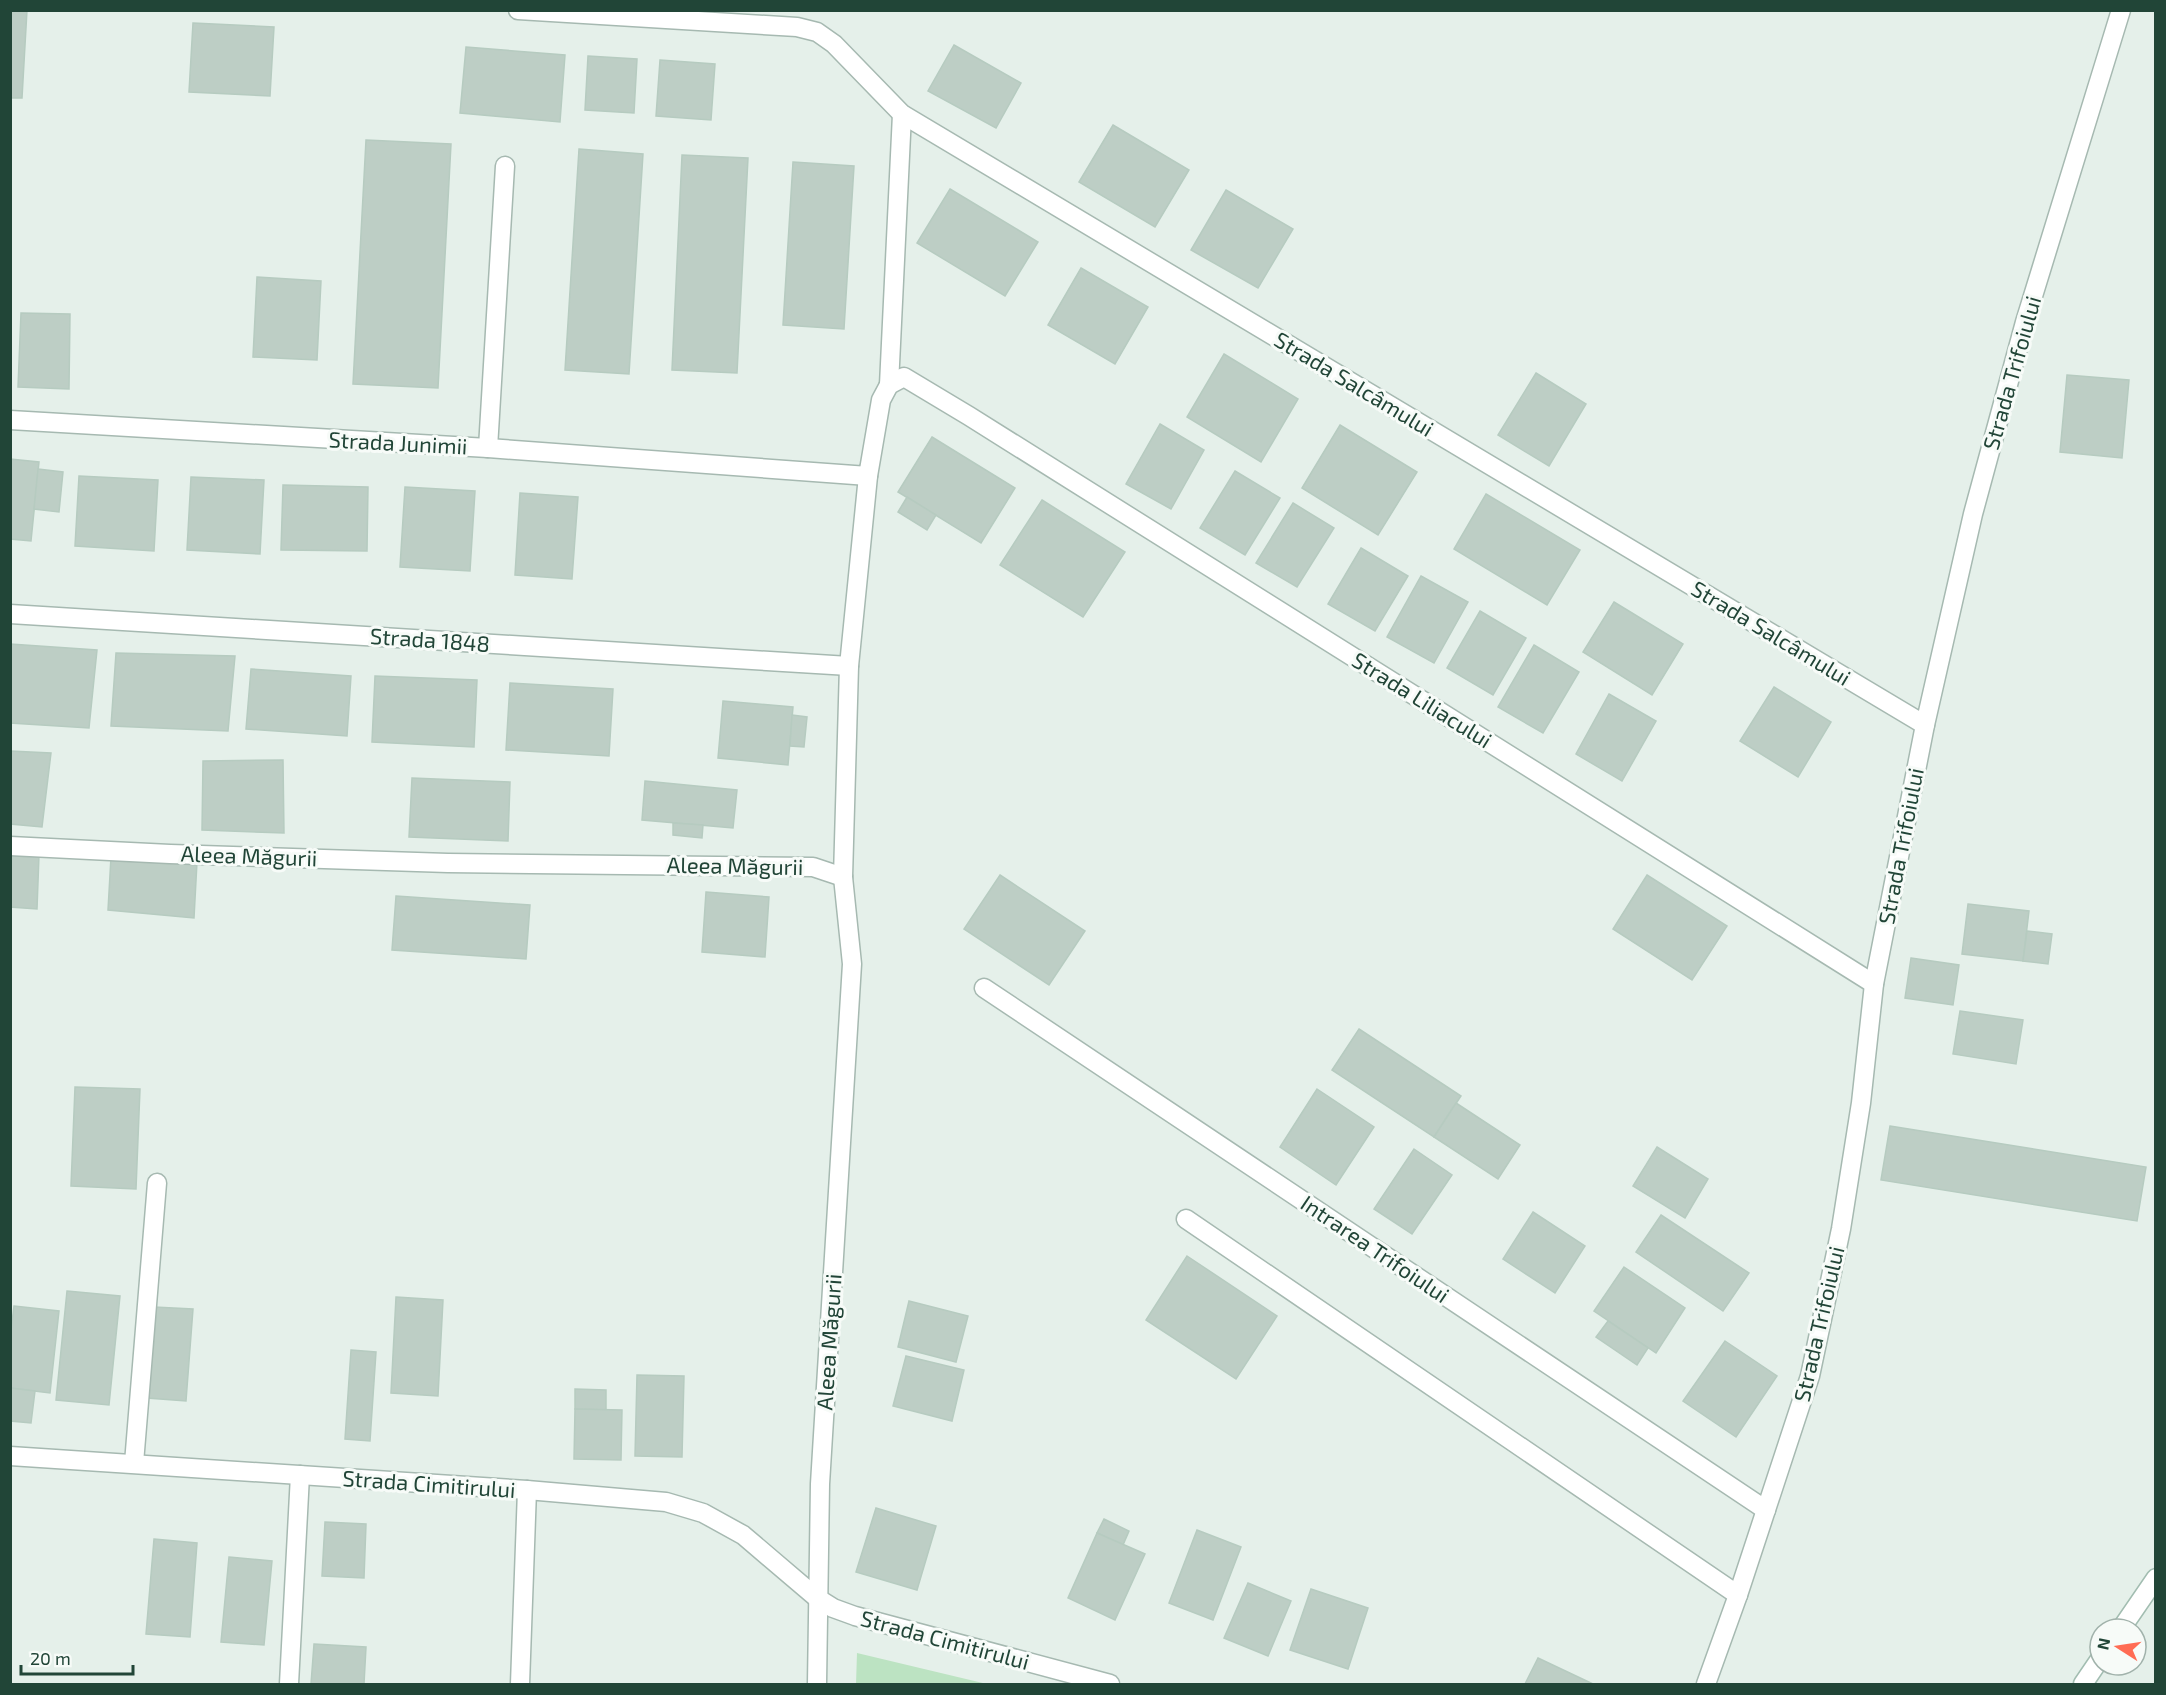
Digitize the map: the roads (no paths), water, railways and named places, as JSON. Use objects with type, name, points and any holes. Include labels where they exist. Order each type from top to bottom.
[{"type":"street","name":"Strada Salcâmului","points":[[518,10],[798,19],[834,44],[902,114],[1925,724]]},
{"type":"street","name":"Strada Trifoiului","points":[[1706,1684],[1738,1595],[1810,1376],[1842,1229],[1861,1103],[1874,984],[1925,724],[1973,514],[2022,333],[2121,10]]},
{"type":"street","points":[[843,877],[849,666],[868,476],[881,400],[889,385],[902,114]]},
{"type":"street","points":[[488,448],[505,166]]},
{"type":"street","name":"Strada Liliacului","points":[[889,385],[904,377],[969,416],[1874,984]]},
{"type":"street","name":"Strada Junimii","points":[[10,420],[488,448],[868,476]]},
{"type":"street","name":"Strada 1848","points":[[10,614],[849,666]]},
{"type":"street","name":"Aleea Măgurii","points":[[10,846],[448,863],[813,867],[843,877],[852,964],[820,1484],[818,1598]]},
{"type":"street","name":"Intrarea Trifoiului","points":[[984,988],[1766,1510]]},
{"type":"street","points":[[134,1463],[157,1183]]},
{"type":"street","points":[[1186,1219],[1738,1595]]},
{"type":"street","name":"Strada Cimitirului","points":[[10,1456],[666,1502],[703,1513],[743,1536],[833,1608],[855,1617],[1110,1684]]},
{"type":"street","points":[[289,1684],[300,1475]]},
{"type":"street","points":[[520,1684],[527,1491]]},
{"type":"street","points":[[2129,1617],[2156,1578]]},
{"type":"street","points":[[817,1684],[818,1598]]}]
